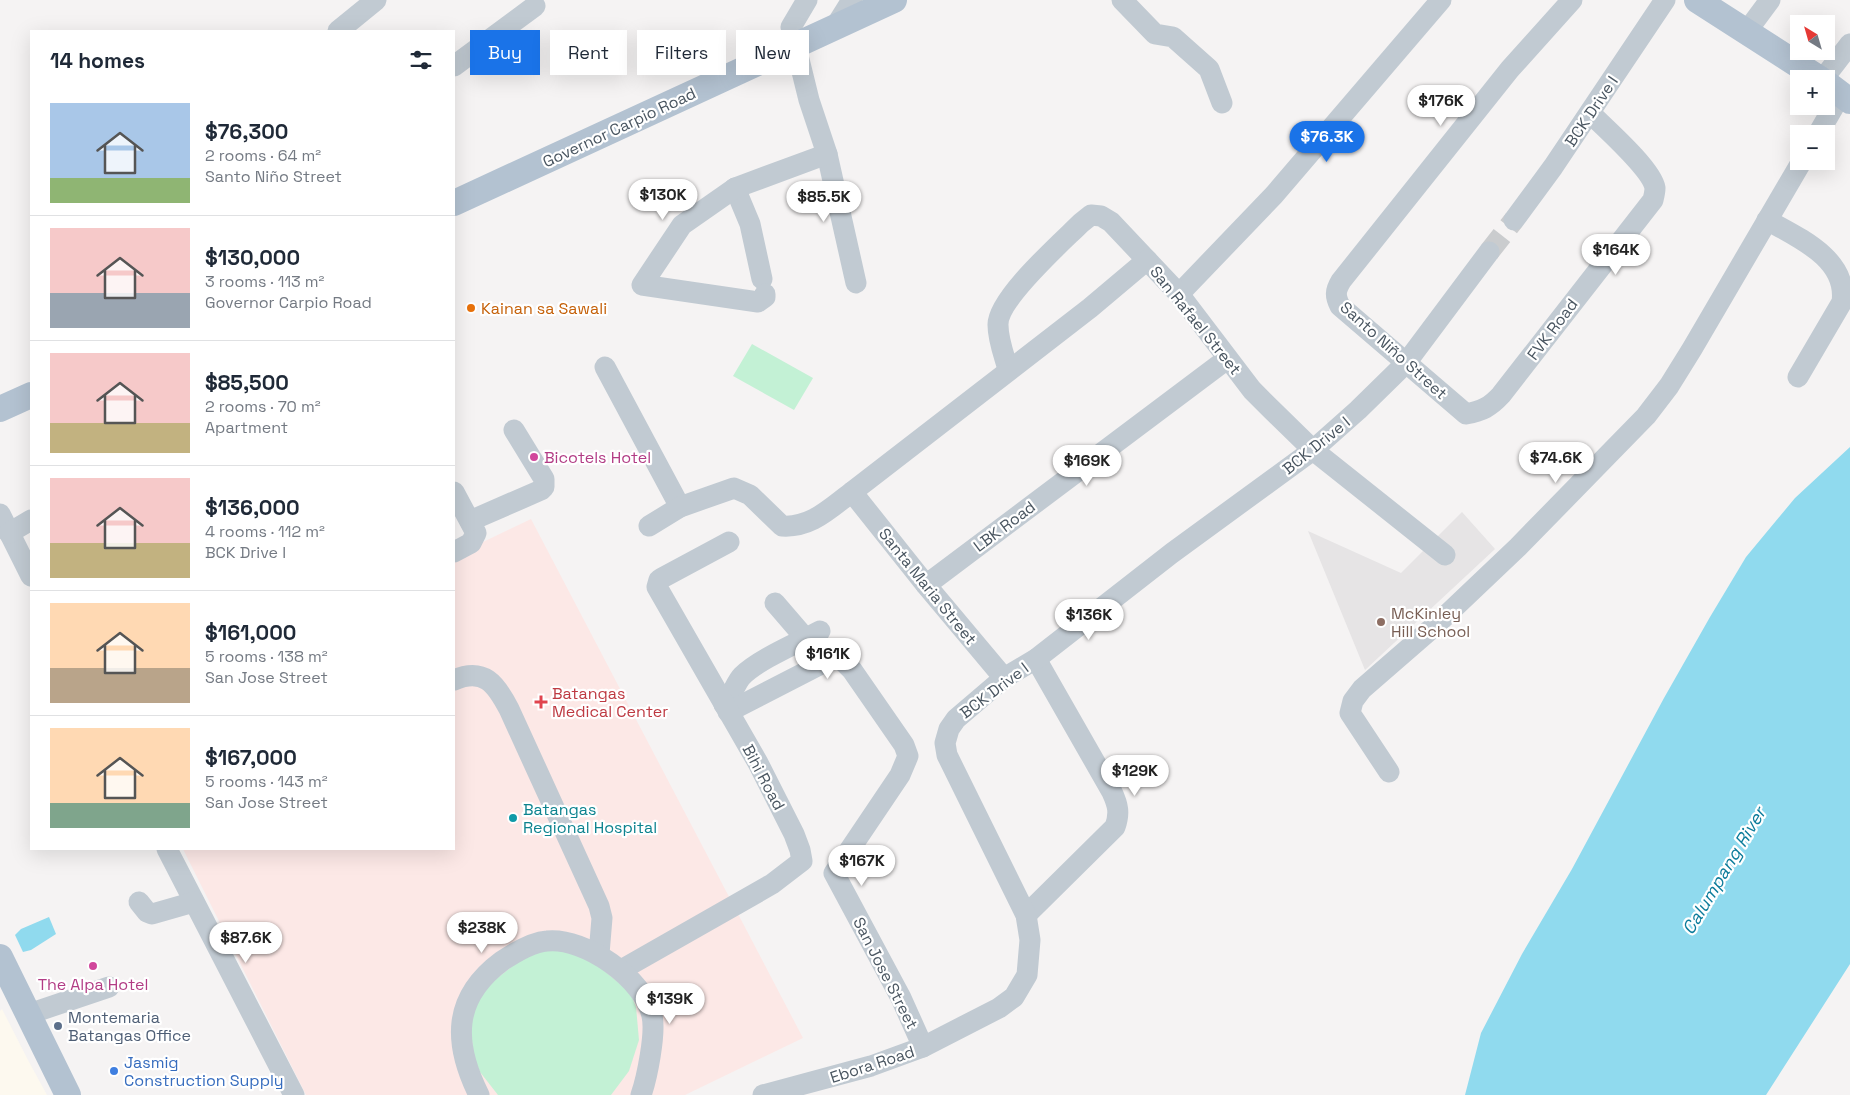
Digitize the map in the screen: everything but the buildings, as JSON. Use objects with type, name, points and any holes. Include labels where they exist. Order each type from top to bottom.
[{"type":"main road","name":"Governor Carpio Road","points":[[809,39],[894,0]]},
{"type":"main road","points":[[1697,0],[1806,70]]},
{"type":"main road","name":"Governor Carpio Road","points":[[455,203],[736,73]]},
{"type":"main road","points":[[0,409],[30,395]]},
{"type":"main road","points":[[0,957],[68,1095]]},
{"type":"street","points":[[339,30],[376,0]]},
{"type":"street","points":[[834,27],[852,0]]},
{"type":"street","points":[[1122,0],[1155,34],[1172,37],[1209,69],[1222,103]]},
{"type":"street","points":[[1179,294],[1280,188],[1441,0]]},
{"type":"street","name":"Santo Niño Street","points":[[1466,414],[1340,306],[1336,297],[1340,281],[1510,69],[1572,0]]},
{"type":"street","name":"BCK Drive I","points":[[1514,220],[1590,113],[1665,0]]},
{"type":"street","points":[[1747,31],[1770,0]]},
{"type":"street","points":[[791,30],[800,2]]},
{"type":"street","points":[[455,65],[535,6]]},
{"type":"street","points":[[1835,80],[1850,44]]},
{"type":"street","points":[[802,75],[827,154],[856,283]]},
{"type":"street","name":"FVK Road","points":[[1466,414],[1480,412],[1490,407],[1501,395],[1653,200],[1655,190],[1647,173],[1624,145],[1590,113]]},
{"type":"street","points":[[735,188],[750,224],[764,297],[758,302],[642,285],[682,225],[735,188],[827,154]]},
{"type":"street","points":[[1390,772],[1350,713],[1353,701],[1362,689],[1438,623],[1518,547],[1646,416],[1669,386],[1797,170]]},
{"type":"street","name":"San Rafael Street","points":[[1008,370],[999,337],[998,324],[1000,312],[1009,297],[1081,222],[1091,215],[1101,216],[1111,222],[1179,294],[1252,390],[1313,450],[1445,556]]},
{"type":"street","points":[[1767,220],[1808,242],[1826,258],[1838,274],[1844,289],[1842,302],[1798,376]]},
{"type":"street","name":"BCK Drive I","points":[[923,1047],[999,1008],[1018,992],[1027,975],[1030,955],[1026,915],[948,755],[945,743],[949,729],[956,719],[1004,678],[1036,659],[1172,554],[1313,450],[1406,363],[1489,252]]},
{"type":"street","points":[[649,526],[680,507],[734,488],[750,495],[782,526],[797,527],[812,521],[1090,308],[1147,260]]},
{"type":"street","name":"LBK Road","points":[[926,585],[1227,359]]},
{"type":"street","points":[[605,366],[680,507]]},
{"type":"street","points":[[470,521],[544,487],[544,479],[514,430]]},
{"type":"street","name":"Santa Maria Street","points":[[852,492],[926,585],[1004,678]]},
{"type":"street","points":[[455,494],[476,533],[475,538],[455,551]]},
{"type":"street","points":[[30,520],[5,524],[30,574]]},
{"type":"street","name":"Bihi Road","points":[[729,542],[662,578],[659,580],[657,587],[758,763],[794,834],[802,861]]},
{"type":"street","points":[[726,708],[742,676],[813,635],[775,603]]},
{"type":"street","points":[[621,970],[772,884],[802,861],[819,870],[834,873],[900,776],[908,756],[904,746],[852,670],[843,661],[833,658],[726,708]]},
{"type":"street","points":[[1026,915],[1115,827],[1119,816],[1118,806],[1112,792],[1036,659]]},
{"type":"street","points":[[455,680],[476,675],[491,681],[510,709],[599,906],[602,918],[599,954]]},
{"type":"street","points":[[168,850],[294,1095]]},
{"type":"street","name":"San Jose Street","points":[[834,873],[901,998],[923,1047]]},
{"type":"street","points":[[139,902],[147,912],[152,914],[194,902]]},
{"type":"street","points":[[479,1095],[467,1071],[462,1046],[462,1015],[472,992],[488,972],[512,954],[547,941],[599,954],[621,970],[641,994],[652,1017],[650,1060],[641,1095]]},
{"type":"street","points":[[29,1014],[109,988]]},
{"type":"street","name":"Ebora Road","points":[[763,1095],[871,1066],[923,1047]]},
{"type":"shaded area","name":"McKinley Hill School","points":[[1462,512],[1495,549],[1365,670],[1308,531],[1401,573]]},
{"type":"shaded area","name":"Batangas Medical Center","points":[[531,519],[803,1038],[685,1095],[306,1095],[184,850],[455,850],[455,556]]},
{"type":"shaded area","points":[[2,1009],[47,1095],[0,1095],[0,1011]]},
{"type":"green space","points":[[752,344],[813,378],[794,410],[733,376]]},
{"type":"green space","points":[[531,951],[580,951],[630,992],[636,1007],[639,1040],[629,1071],[611,1095],[498,1095],[480,1072],[474,1057],[470,1024],[480,992]]},
{"type":"water","name":"Calumpang River","points":[[1850,447],[1850,964],[1766,1095],[1465,1095],[1481,1033],[1522,954],[1572,869],[1710,617],[1746,557],[1795,498]]},
{"type":"water","points":[[49,917],[56,934],[31,950],[23,952],[15,935],[21,929]]},
{"type":"tunnel","points":[[1489,252],[1514,220]]},
{"type":"place","name":"Kainan sa Sawali","points":[[471,308]]},
{"type":"place","name":"Bicotels Hotel","points":[[534,457]]},
{"type":"place","name":"McKinley Hill School","points":[[1381,622]]},
{"type":"place","name":"Batangas Medical Center","points":[[541,702]]},
{"type":"place","name":"Batangas Regional Hospital","points":[[513,818]]},
{"type":"place","name":"The Alpa Hotel","points":[[93,966]]},
{"type":"place","name":"Montemaria Batangas Office","points":[[58,1026]]},
{"type":"place","name":"Jasmig Construction Supply","points":[[114,1071]]}]
